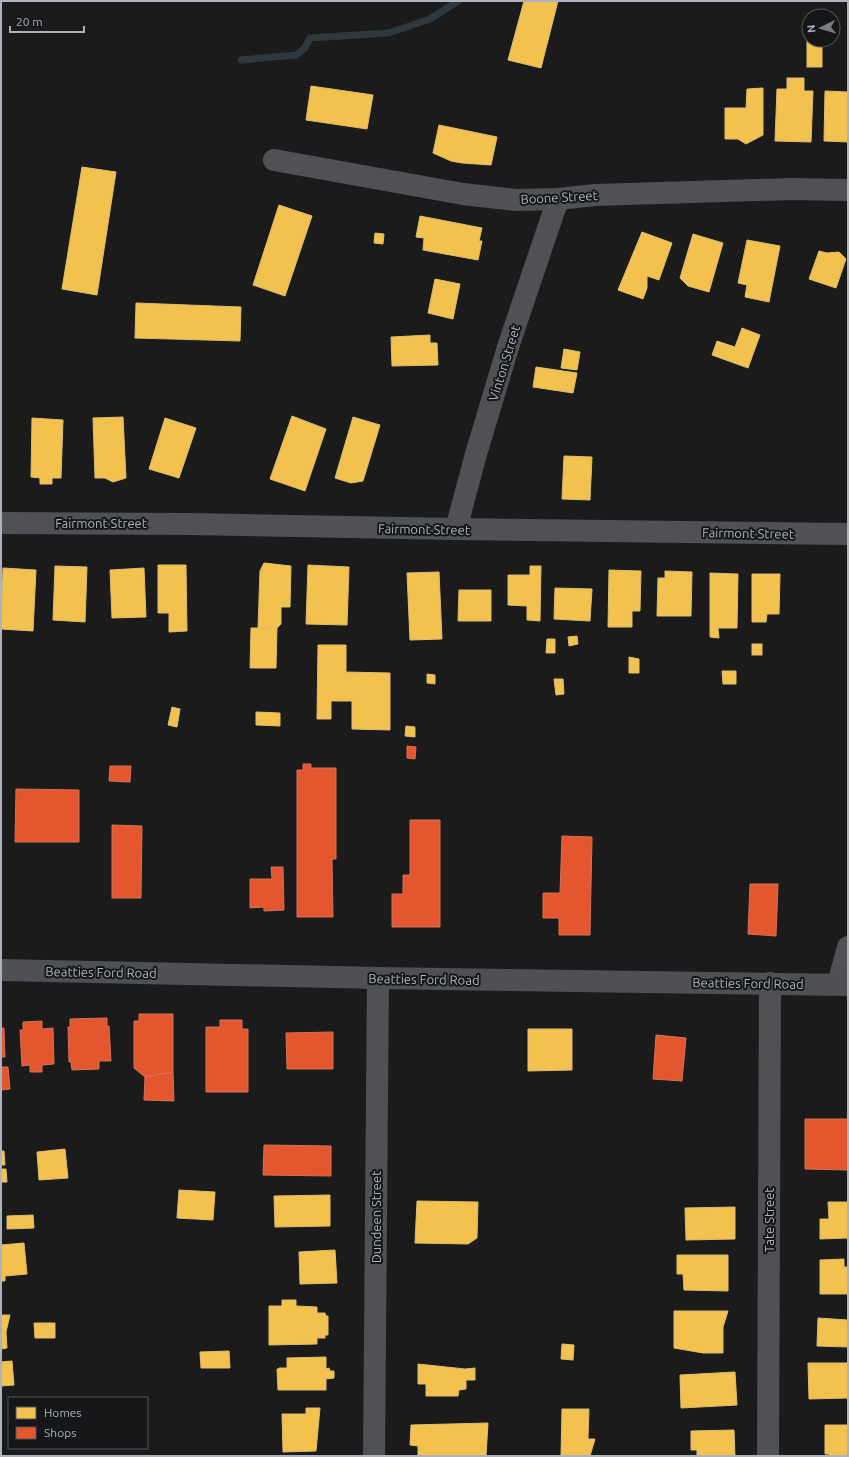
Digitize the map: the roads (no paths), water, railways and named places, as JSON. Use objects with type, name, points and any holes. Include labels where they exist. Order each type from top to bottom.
[{"type":"main road","name":"Beatties Ford Road","points":[[1,970],[378,978],[843,985]]},
{"type":"street","name":"Boone Street","points":[[274,160],[463,194],[516,200],[558,199],[611,194],[791,189],[848,190]]},
{"type":"street","name":"Vinton Street","points":[[456,530],[476,454],[510,344],[558,199]]},
{"type":"street","name":"Fairmont Street","points":[[1,523],[190,524],[456,530],[848,534]]},
{"type":"street","points":[[843,985],[848,947]]},
{"type":"street","name":"Dundeen Street","points":[[374,1456],[378,978]]},
{"type":"street","name":"Tate Street","points":[[768,1456],[770,983]]},
{"type":"waterway","points":[[241,60],[296,55],[305,48],[310,38],[389,33],[430,19],[458,1]]}]
